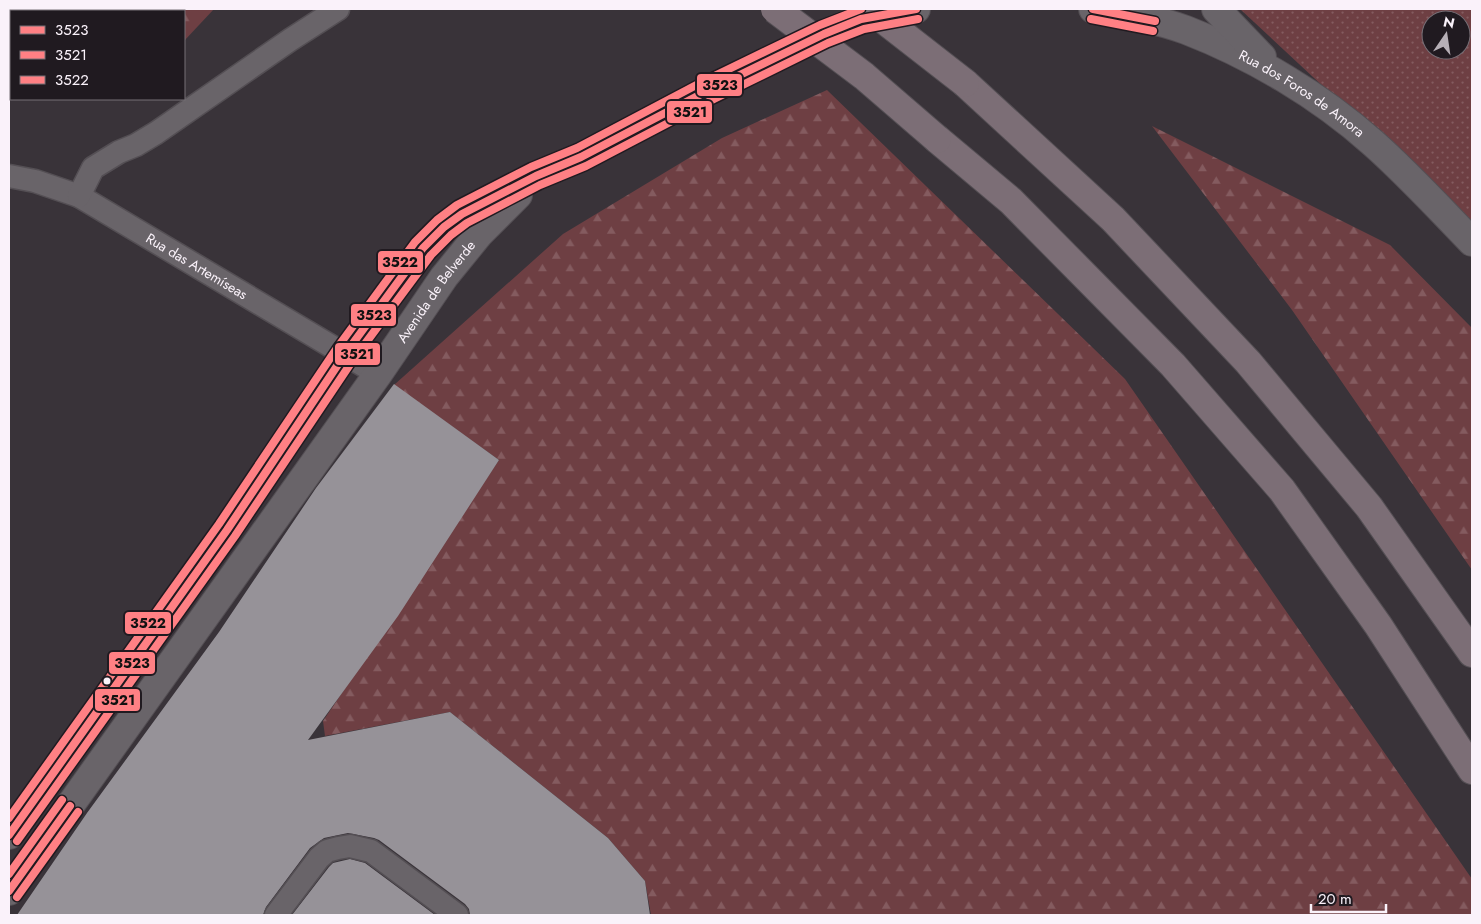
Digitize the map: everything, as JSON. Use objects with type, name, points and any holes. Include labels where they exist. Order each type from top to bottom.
[{"type":"highway","points":[[775,9],[864,76],[1011,201],[1166,358],[1282,490],[1378,625],[1472,770]]},
{"type":"highway","points":[[868,12],[965,83],[1113,219],[1248,362],[1369,507],[1472,653]]},
{"type":"main road","points":[[9,835],[227,530],[345,354],[424,248],[444,227],[462,214],[536,176],[582,156],[868,12],[916,9]]},
{"type":"main road","name":"Rua dos Foros de Amora","points":[[1094,9],[1140,17],[1157,13],[1185,30],[1231,49],[1281,76],[1331,109],[1373,143],[1472,242]]},
{"type":"main road","points":[[1216,9],[1281,76]]},
{"type":"main road","name":"Avenida de Belverde","points":[[9,891],[378,374],[444,277],[479,234],[536,176]]},
{"type":"street","points":[[79,196],[93,168],[156,133],[338,9]]},
{"type":"street","name":"Rua das Artemíseas","points":[[9,176],[36,181],[79,196],[378,374]]},
{"type":"street","points":[[276,915],[319,858],[327,851],[350,846],[371,851],[457,915]]},
{"type":"green space","points":[[9,9],[214,9],[185,40],[185,10],[10,10],[9,44]]},
{"type":"green space","points":[[1240,9],[1472,9],[1472,225]]},
{"type":"green space","points":[[827,90],[1125,379],[1472,879],[1472,915],[651,915],[645,881],[608,838],[450,712],[325,736],[323,721],[499,460],[394,385],[563,234],[722,138]]},
{"type":"green space","points":[[1152,126],[1390,245],[1472,328],[1472,570],[1292,310]]},
{"type":"building","points":[[394,384],[499,460],[398,616],[308,740],[450,712],[608,838],[645,881],[650,915],[470,915],[469,909],[465,904],[379,840],[348,833],[324,838],[310,848],[266,907],[263,915],[17,915],[87,813],[219,632],[316,488]]},
{"type":"building","points":[[350,859],[365,863],[435,915],[292,915],[333,863]]},
{"type":"transit line","name":"3522","points":[[9,818],[219,524],[337,348],[415,242],[437,220],[457,205],[531,167],[577,148],[704,81],[820,25],[861,9]]},
{"type":"transit line","name":"3523","points":[[9,835],[227,530],[345,354],[423,248],[444,227],[462,214],[536,176],[581,157],[709,90],[824,34],[861,19],[916,9]]},
{"type":"transit line","name":"3523","points":[[1093,9],[1155,21]]},
{"type":"transit line","name":"3521","points":[[17,841],[235,536],[353,360],[431,255],[451,235],[467,223],[540,185],[586,166],[714,99],[828,43],[864,29],[918,19]]},
{"type":"transit line","name":"3521","points":[[1091,19],[1153,31]]},
{"type":"transit line","name":"3522","points":[[9,874],[62,800]]},
{"type":"transit line","name":"3523","points":[[9,891],[70,806]]},
{"type":"transit line","name":"3521","points":[[17,897],[78,812]]}]
